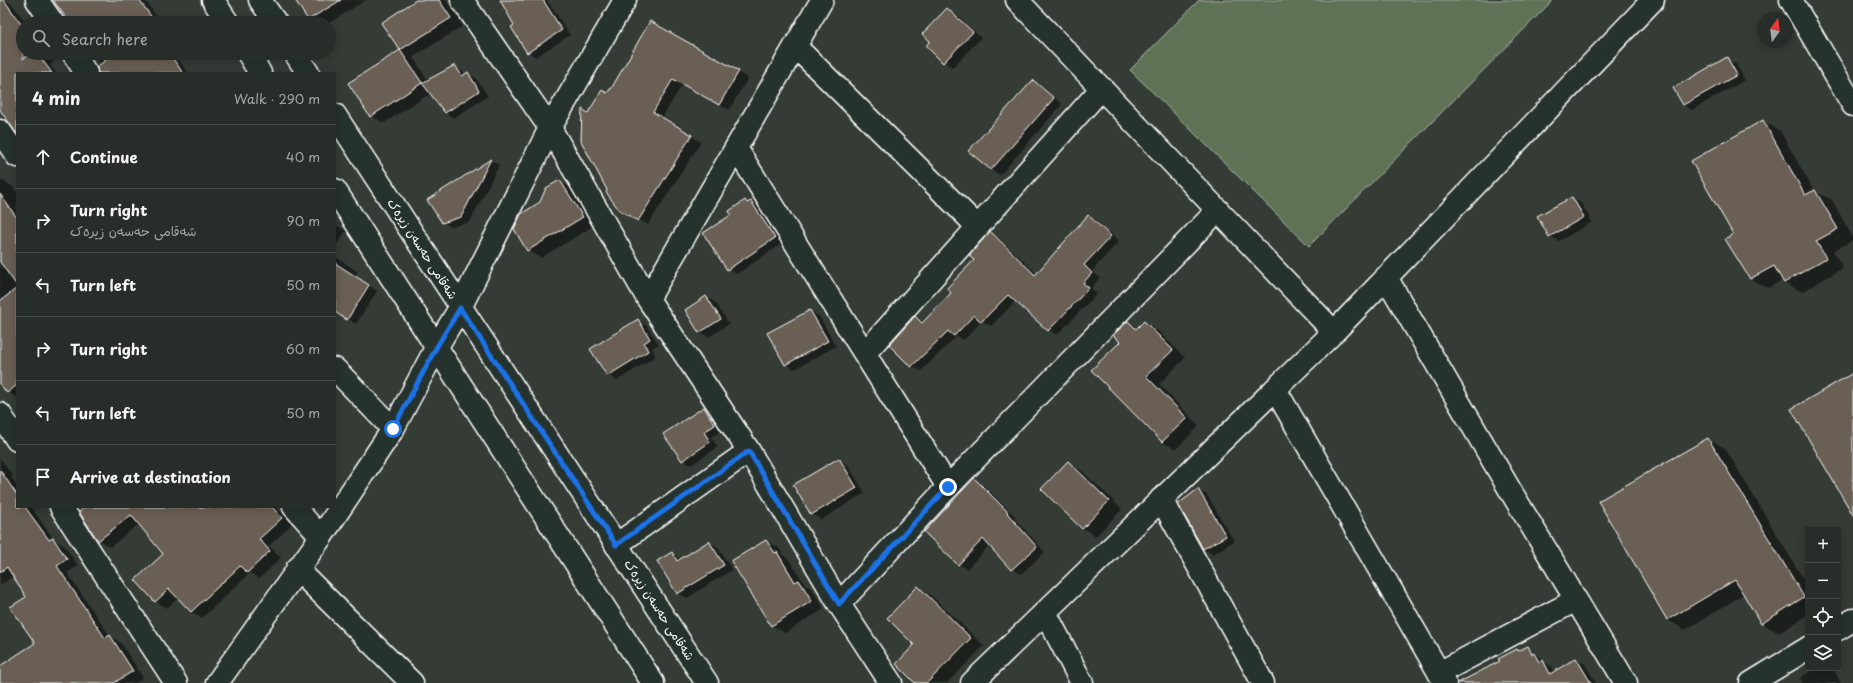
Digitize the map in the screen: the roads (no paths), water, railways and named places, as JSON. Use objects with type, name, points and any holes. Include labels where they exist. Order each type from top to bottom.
[{"type":"street","points":[[37,0],[48,16]]},
{"type":"street","points":[[213,0],[223,16]]},
{"type":"street","points":[[260,0],[271,16]]},
{"type":"street","points":[[462,0],[550,128],[648,299],[749,451],[839,604],[890,683]]},
{"type":"street","points":[[217,683],[321,537],[393,429],[436,348],[460,308],[550,128],[612,10],[625,0]]},
{"type":"street","points":[[648,299],[822,0]]},
{"type":"street","points":[[1017,0],[1334,332]]},
{"type":"street","points":[[972,683],[1334,332],[1653,0]]},
{"type":"street","points":[[1795,1],[1853,105]]},
{"type":"street","points":[[795,46],[978,227]]},
{"type":"street","points":[[78,60],[85,72]]},
{"type":"street","points":[[252,60],[259,72]]},
{"type":"street","points":[[300,60],[307,72]]},
{"type":"street","points":[[865,353],[1102,88]]},
{"type":"street","name":"شەقامی حەسەن زیرەک","points":[[336,117],[707,683]]},
{"type":"street","points":[[0,131],[16,155]]},
{"type":"street","points":[[736,148],[948,487]]},
{"type":"street","points":[[336,192],[653,683]]},
{"type":"street","points":[[839,604],[948,487],[1218,210]]},
{"type":"street","points":[[1386,277],[1626,683]]},
{"type":"street","points":[[336,370],[393,429]]},
{"type":"street","points":[[1274,389],[1442,678],[1576,600]]},
{"type":"street","points":[[5,418],[16,438]]},
{"type":"street","points":[[616,545],[749,451]]},
{"type":"street","points":[[1161,499],[1263,683]]},
{"type":"street","points":[[62,508],[176,683]]},
{"type":"street","points":[[295,508],[321,537]]},
{"type":"street","points":[[297,569],[412,683]]},
{"type":"street","points":[[1045,612],[1082,683]]},
{"type":"street","points":[[1841,627],[1853,620]]},
{"type":"street","points":[[1751,683],[1805,650]]}]
